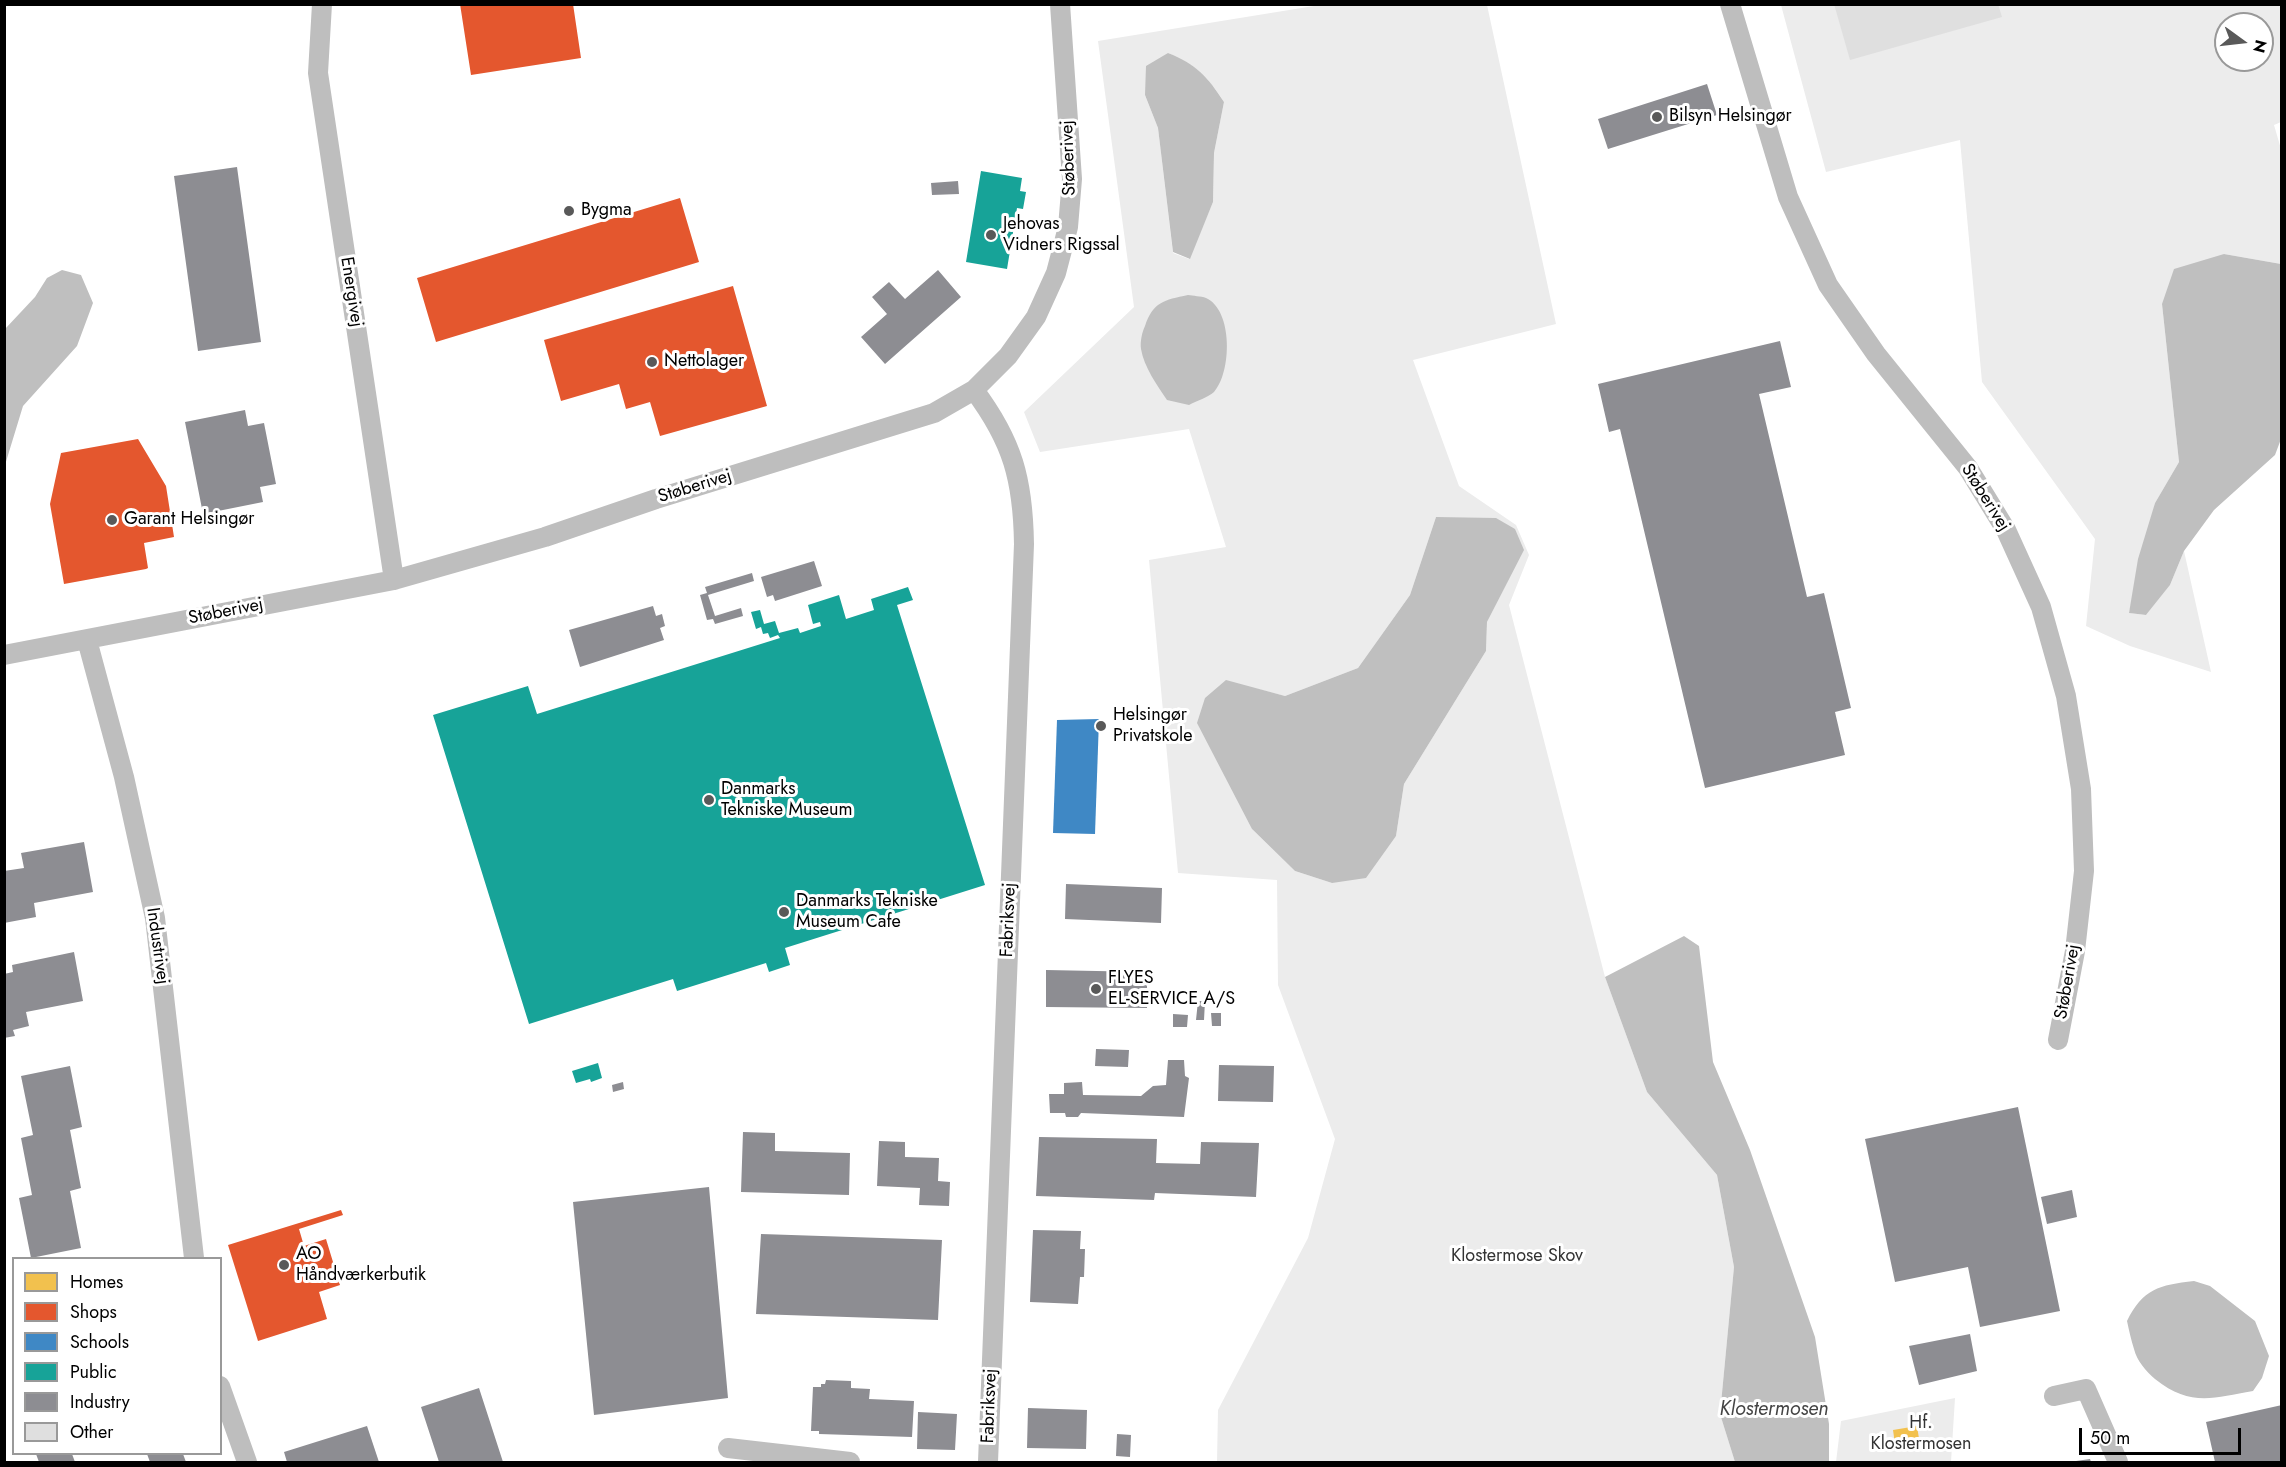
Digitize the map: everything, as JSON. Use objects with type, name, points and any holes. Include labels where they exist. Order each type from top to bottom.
[{"type":"street","name":"Energivej","points":[[322,4],[318,73],[394,580]]},
{"type":"street","name":"Støberivej","points":[[4,656],[394,580],[545,537],[667,496],[934,413],[974,390],[1008,356],[1035,317],[1056,273],[1068,227],[1072,179],[1060,4]]},
{"type":"street","name":"Støberivej","points":[[1730,4],[1788,197],[1828,285],[1876,354],[1968,468],[2006,530],[2042,607],[2066,696],[2082,801],[2084,871],[2075,951],[2058,1040]]},
{"type":"street","name":"Fabriksvej","points":[[974,390],[1006,441],[1018,474],[1023,505],[1024,544],[988,1462]]},
{"type":"street","name":"Industrivej","points":[[87,640],[124,777],[155,918],[194,1257]]},
{"type":"street","points":[[2054,1396],[2086,1389],[2118,1462]]},
{"type":"street","points":[[222,1392],[246,1462]]},
{"type":"street","points":[[728,1448],[850,1462]]},
{"type":"green space","name":"Klostermose Skov","points":[[1320,5],[1487,5],[1556,324],[1413,360],[1459,486],[1516,525],[1529,555],[1509,605],[1605,977],[1647,1092],[1717,1175],[1734,1267],[1720,1414],[1735,1462],[1217,1462],[1218,1410],[1308,1238],[1335,1139],[1278,985],[1277,880],[1178,873],[1149,560],[1226,547],[1189,429],[1040,452],[1024,412],[1134,307],[1098,41]],"holes":[[[1168,53],[1186,62],[1200,73],[1224,102],[1214,153],[1213,202],[1189,259],[1173,253],[1158,128],[1145,95]],[[1436,517],[1523,550],[1487,622],[1486,651],[1404,784],[1396,836],[1332,883],[1295,871],[1252,829],[1226,681],[1285,696],[1358,668],[1410,595]]]},
{"type":"green space","points":[[1781,5],[2281,5],[2281,122],[2274,125],[2281,149],[2281,264],[2224,254],[2162,304],[2179,462],[2155,503],[2129,613],[2146,615],[2170,585],[2184,551],[2211,672],[2130,646],[2086,626],[2095,539],[1982,382],[1960,140],[1826,172]]},
{"type":"green space","name":"Hf. Klostermosen","points":[[1955,1398],[1951,1462],[1836,1462],[1841,1421]]},
{"type":"water","points":[[1168,53],[1200,72],[1224,102],[1214,153],[1213,202],[1190,259],[1173,252],[1158,128],[1145,95],[1146,66]]},
{"type":"water","points":[[2224,254],[2281,264],[2281,439],[2275,455],[2214,510],[2184,551],[2170,585],[2146,615],[2129,613],[2138,559],[2155,503],[2179,462],[2162,304],[2174,269]]},
{"type":"water","points":[[62,270],[81,275],[93,303],[77,346],[23,406],[5,465],[5,329],[35,297],[47,278]]},
{"type":"water","points":[[1188,295],[1206,298],[1215,305],[1221,315],[1227,342],[1224,371],[1220,383],[1212,394],[1189,405],[1167,400],[1148,369],[1141,346],[1144,328],[1156,307],[1160,303]]},
{"type":"water","points":[[1436,517],[1496,518],[1515,529],[1524,550],[1487,622],[1486,651],[1404,784],[1396,836],[1366,878],[1332,883],[1295,871],[1252,829],[1197,723],[1205,698],[1226,680],[1285,696],[1358,668],[1410,595]]},
{"type":"water","name":"Klostermosen","points":[[1684,936],[1699,946],[1713,1062],[1750,1150],[1815,1337],[1829,1424],[1829,1462],[1735,1462],[1720,1414],[1734,1267],[1717,1175],[1647,1092],[1605,977]]},
{"type":"water","points":[[2194,1281],[2210,1286],[2255,1321],[2269,1356],[2262,1378],[2253,1391],[2214,1398],[2179,1394],[2155,1379],[2137,1358],[2127,1321],[2133,1310],[2153,1290],[2171,1284]]},
{"type":"building: Homes","points":[[1917,1426],[1920,1445],[1907,1447],[1906,1443],[1895,1444],[1893,1430]]},
{"type":"building: Shops","points":[[460,4],[573,4],[581,58],[471,75]]},
{"type":"building: Shops","points":[[680,198],[699,262],[436,342],[417,278]]},
{"type":"building: Shops","name":"Nettolager","points":[[733,286],[767,406],[660,436],[650,402],[626,409],[619,384],[561,401],[544,340]]},
{"type":"building: Shops","name":"Garant Helsingør","points":[[138,439],[166,486],[174,537],[144,543],[148,568],[146,569],[64,584],[50,504],[61,453]]},
{"type":"building: Shops","name":"AO Håndværkerbutik","points":[[341,1210],[343,1215],[299,1229],[304,1246],[326,1239],[340,1285],[319,1292],[327,1319],[258,1341],[228,1245]]},
{"type":"building: Schools","points":[[1099,719],[1095,834],[1053,833],[1057,720]]},
{"type":"building: Public","name":"Jehovas Vidners Rigssal","points":[[981,171],[1022,178],[1020,191],[1026,192],[1023,209],[1017,208],[1007,269],[966,262]]},
{"type":"building: Public","name":"Danmarks Tekniske Museum","points":[[908,587],[913,600],[897,605],[985,885],[785,948],[790,965],[769,972],[766,963],[677,991],[673,979],[529,1024],[433,715],[528,686],[537,714],[780,638],[778,635],[770,638],[768,633],[763,634],[761,627],[756,629],[751,612],[760,610],[764,624],[775,621],[779,633],[798,628],[800,633],[821,626],[820,622],[813,624],[808,605],[839,595],[846,619],[874,610],[871,599]]},
{"type":"building: Public","points":[[598,1063],[602,1078],[591,1082],[590,1079],[576,1083],[572,1071]]},
{"type":"building: Industry","name":"Bilsyn Helsingør","points":[[1707,84],[1717,115],[1608,149],[1598,119]]},
{"type":"building: Industry","points":[[237,167],[261,342],[198,351],[174,176]]},
{"type":"building: Industry","points":[[958,181],[959,194],[932,195],[931,183]]},
{"type":"building: Industry","points":[[938,270],[961,297],[885,364],[861,337],[887,314],[872,297],[889,282],[905,299]]},
{"type":"building: Industry","points":[[1780,341],[1791,387],[1759,394],[1807,597],[1824,593],[1851,708],[1835,712],[1845,755],[1705,788],[1620,429],[1609,432],[1598,384]]},
{"type":"building: Industry","points":[[245,410],[248,426],[264,423],[276,484],[260,487],[263,502],[203,514],[185,422]]},
{"type":"building: Industry","points":[[814,561],[822,586],[775,601],[773,595],[767,597],[761,577]]},
{"type":"building: Industry","points":[[752,573],[754,581],[708,595],[715,616],[741,608],[743,616],[715,624],[713,619],[707,620],[700,595],[707,593],[705,587]]},
{"type":"building: Industry","points":[[653,606],[656,616],[662,614],[665,626],[660,628],[664,640],[580,667],[569,630]]},
{"type":"building: Industry","points":[[84,842],[93,892],[34,903],[36,917],[4,923],[4,871],[24,868],[21,853]]},
{"type":"building: Industry","points":[[1066,884],[1162,888],[1161,923],[1065,919]]},
{"type":"building: Industry","points":[[74,952],[83,1001],[26,1012],[29,1026],[13,1030],[15,1036],[4,1038],[4,974],[13,972],[12,965]]},
{"type":"building: Industry","name":"FLYES EL-SERVICE A/S","points":[[1046,970],[1147,972],[1147,1008],[1046,1007]]},
{"type":"building: Industry","points":[[1198,1001],[1205,1001],[1204,1020],[1196,1020]]},
{"type":"building: Industry","points":[[1211,1013],[1221,1013],[1221,1026],[1212,1026]]},
{"type":"building: Industry","points":[[1173,1014],[1188,1015],[1187,1027],[1173,1027]]},
{"type":"building: Industry","points":[[1096,1049],[1129,1050],[1128,1067],[1095,1066]]},
{"type":"building: Industry","points":[[1168,1060],[1184,1060],[1185,1076],[1189,1078],[1184,1117],[1081,1113],[1078,1117],[1066,1117],[1065,1113],[1050,1113],[1049,1094],[1064,1094],[1064,1083],[1082,1082],[1083,1095],[1141,1096],[1153,1086],[1166,1085]]},
{"type":"building: Industry","points":[[1219,1065],[1274,1066],[1273,1102],[1218,1101]]},
{"type":"building: Industry","points":[[70,1066],[82,1127],[70,1130],[81,1188],[70,1191],[81,1248],[31,1257],[19,1198],[32,1195],[21,1138],[33,1135],[21,1076]]},
{"type":"building: Industry","points":[[623,1082],[624,1089],[613,1092],[612,1085]]},
{"type":"building: Industry","points":[[2018,1107],[2060,1311],[1980,1327],[1968,1267],[1895,1282],[1865,1139]]},
{"type":"building: Industry","points":[[743,1132],[775,1133],[775,1151],[850,1153],[849,1195],[741,1192]]},
{"type":"building: Industry","points":[[1039,1137],[1157,1139],[1156,1163],[1200,1164],[1201,1142],[1259,1143],[1256,1197],[1155,1193],[1154,1200],[1036,1196]]},
{"type":"building: Industry","points":[[879,1141],[905,1142],[905,1157],[939,1158],[938,1181],[950,1182],[949,1206],[919,1205],[920,1188],[877,1186]]},
{"type":"building: Industry","points":[[709,1187],[728,1398],[594,1415],[573,1202]]},
{"type":"building: Industry","points":[[2072,1190],[2077,1217],[2047,1224],[2041,1197]]},
{"type":"building: Industry","points":[[1033,1230],[1081,1231],[1080,1249],[1085,1249],[1084,1277],[1080,1277],[1078,1304],[1030,1302]]},
{"type":"building: Industry","points":[[761,1234],[942,1240],[938,1320],[756,1314]]},
{"type":"building: Industry","points":[[1970,1334],[1977,1371],[1919,1385],[1909,1346]]},
{"type":"building: Industry","points":[[826,1380],[851,1381],[851,1388],[870,1389],[869,1399],[914,1401],[912,1437],[819,1434],[819,1431],[811,1431],[813,1387],[821,1387]]},
{"type":"building: Industry","points":[[479,1388],[503,1462],[439,1462],[421,1407]]},
{"type":"building: Industry","points":[[2282,1405],[2282,1462],[2215,1462],[2206,1422]]},
{"type":"building: Industry","points":[[1028,1408],[1087,1410],[1086,1449],[1027,1448]]},
{"type":"building: Industry","points":[[918,1412],[957,1414],[955,1450],[917,1449]]},
{"type":"building: Industry","points":[[367,1426],[379,1462],[287,1462],[284,1452]]},
{"type":"building: Industry","points":[[1117,1434],[1131,1435],[1130,1457],[1116,1456]]},
{"type":"building: Industry","points":[[36,1455],[72,1455],[75,1462],[39,1462]]},
{"type":"building: Industry","points":[[147,1455],[183,1455],[186,1462],[150,1462]]},
{"type":"building: Industry","points":[[2090,1459],[2091,1462],[2076,1462],[2076,1461]]},
{"type":"building: Other","points":[[1834,4],[1998,4],[2002,17],[1850,60]]},
{"type":"place","name":"Bilsyn Helsingør","points":[[1657,117]]},
{"type":"place","name":"Bygma","points":[[569,211]]},
{"type":"place","name":"Jehovas Vidners Rigssal","points":[[991,235]]},
{"type":"place","name":"Nettolager","points":[[652,362]]},
{"type":"place","name":"Garant Helsingør","points":[[112,520]]},
{"type":"place","name":"Helsingør Privatskole","points":[[1101,726]]},
{"type":"place","name":"Danmarks Tekniske Museum","points":[[709,800]]},
{"type":"place","name":"Danmarks Tekniske Museum Cafe","points":[[784,912]]},
{"type":"place","name":"FLYES EL-SERVICE A/S","points":[[1096,989]]},
{"type":"place","name":"AO Håndværkerbutik","points":[[284,1265]]}]
